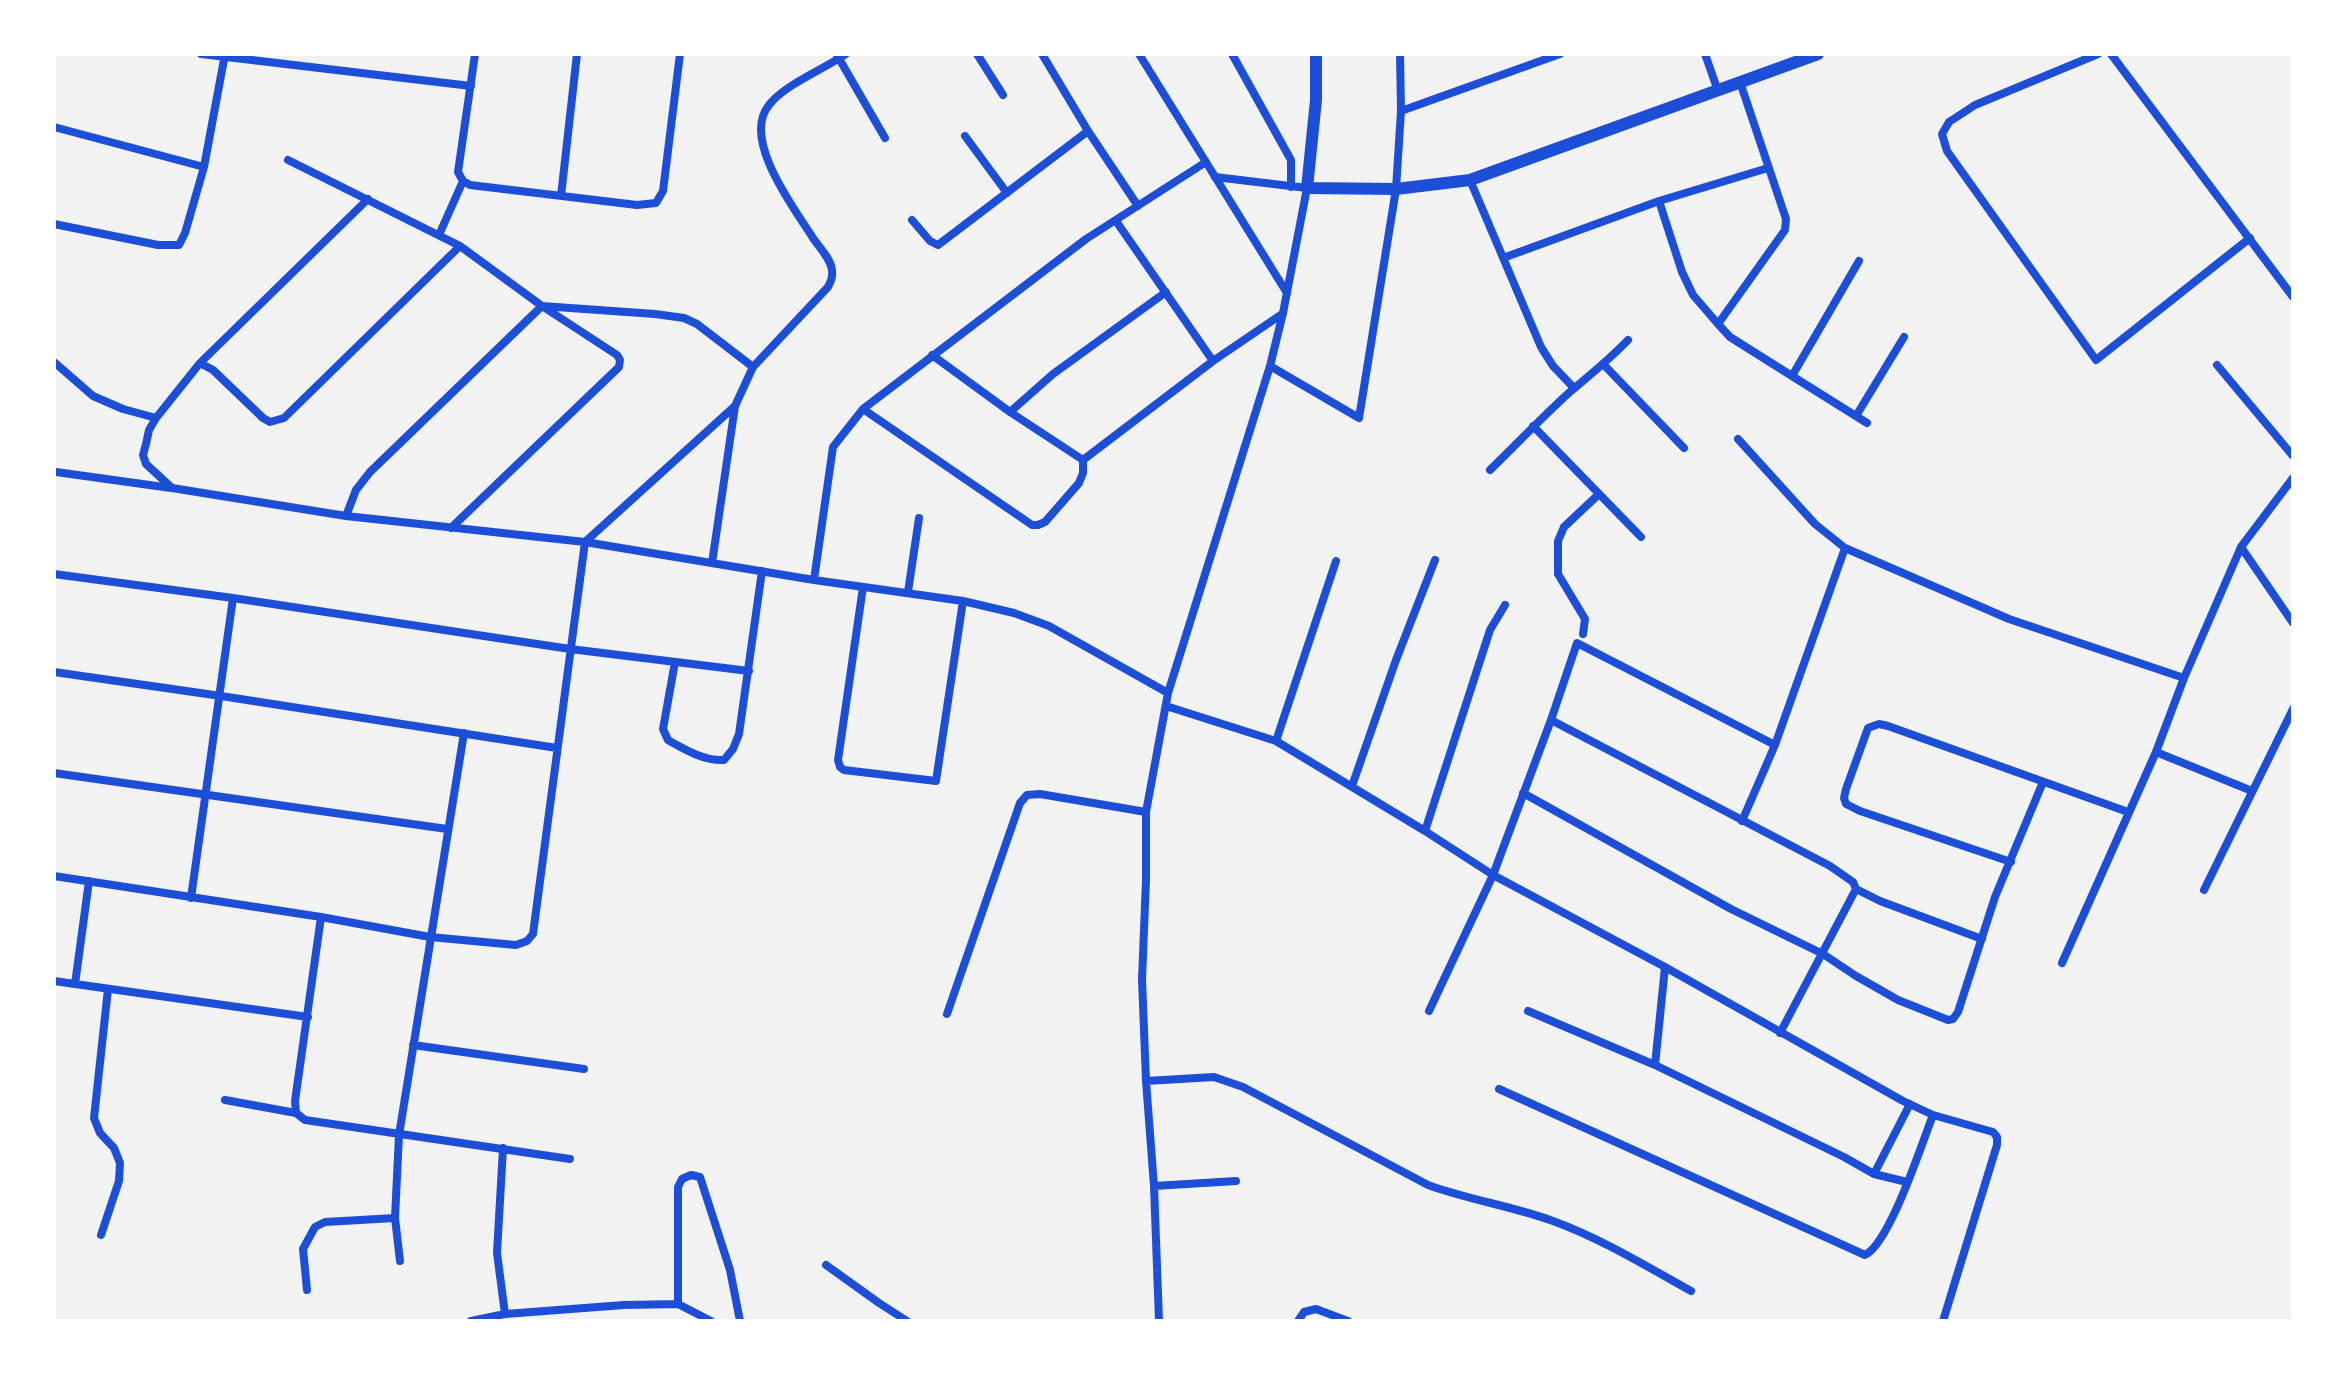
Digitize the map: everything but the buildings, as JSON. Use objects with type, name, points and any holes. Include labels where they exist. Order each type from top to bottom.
[{"type":"street","points":[[201,54],[471,86]]},
{"type":"street","points":[[475,54],[458,172],[463,181],[470,185],[637,205],[656,203],[661,199],[680,54]]},
{"type":"street","points":[[561,196],[577,54]]},
{"type":"street","points":[[977,54],[1003,95]]},
{"type":"street","points":[[1042,54],[1138,206]]},
{"type":"street","points":[[1139,54],[1287,293]]},
{"type":"street","points":[[1232,54],[1291,160],[1291,187]]},
{"type":"street","points":[[1159,1321],[1142,979],[1146,812],[1168,693],[1270,366],[1283,313],[1307,188],[1316,100],[1316,54]]},
{"type":"street","points":[[1270,366],[1359,418],[1396,189],[1401,111],[1400,54]]},
{"type":"street","points":[[1401,111],[1560,54]]},
{"type":"street","points":[[1705,54],[1718,91]]},
{"type":"street","points":[[1215,177],[1307,188],[1396,189],[1470,180],[1818,54]]},
{"type":"street","points":[[2098,54],[1975,105],[1949,122],[1942,134],[1947,151],[2096,360],[2250,238]]},
{"type":"street","points":[[2111,54],[2293,297]]},
{"type":"street","points":[[54,224],[158,245],[179,245],[204,167],[225,56]]},
{"type":"street","points":[[712,563],[735,406],[753,367],[832,280],[832,266],[791,204],[763,152],[759,132],[765,108],[776,97],[841,56],[885,138]]},
{"type":"street","points":[[1718,324],[1785,230],[1786,219],[1740,82]]},
{"type":"street","points":[[54,127],[204,167]]},
{"type":"street","points":[[912,220],[930,241],[938,245],[1088,131]]},
{"type":"street","points":[[965,136],[1007,193]]},
{"type":"street","points":[[288,160],[460,246],[620,360],[619,367],[451,528]]},
{"type":"street","points":[[814,580],[833,447],[863,409],[1086,239],[1206,162]]},
{"type":"street","points":[[1503,258],[1659,201],[1768,168]]},
{"type":"street","points":[[1470,180],[1541,347],[1553,366],[1574,388]]},
{"type":"street","points":[[439,235],[463,181]]},
{"type":"street","points":[[172,488],[146,464],[143,455],[149,430],[156,418],[200,363],[368,199]]},
{"type":"street","points":[[1659,201],[1682,272],[1693,295],[1730,337],[1867,423]]},
{"type":"street","points":[[1116,221],[1213,361]]},
{"type":"street","points":[[200,363],[213,370],[263,418],[276,422],[284,418],[460,246]]},
{"type":"street","points":[[1792,376],[1859,261]]},
{"type":"street","points":[[1010,412],[1053,374],[1166,292]]},
{"type":"street","points":[[346,516],[356,490],[370,472],[542,306],[684,318],[697,324],[753,367]]},
{"type":"street","points":[[1083,460],[1213,361],[1283,313]]},
{"type":"street","points":[[1856,416],[1904,337]]},
{"type":"street","points":[[1490,470],[1533,426],[1604,365],[1628,340]]},
{"type":"street","points":[[932,355],[1083,460]]},
{"type":"street","points":[[54,362],[93,396],[156,418]]},
{"type":"street","points":[[1604,365],[1684,448]]},
{"type":"street","points":[[2217,365],[2293,456]]},
{"type":"street","points":[[54,876],[430,937],[516,945],[527,941],[533,934],[585,542],[735,406]]},
{"type":"street","points":[[863,409],[1032,525],[1045,522],[1079,483],[1083,460]]},
{"type":"street","points":[[1533,426],[1641,537]]},
{"type":"street","points":[[1738,439],[1815,524],[1845,548],[2009,619],[2184,678]]},
{"type":"street","points":[[56,472],[346,516],[585,542],[963,601],[1014,613],[1049,626],[1168,693]]},
{"type":"street","points":[[2062,963],[2156,752],[2184,678],[2241,547],[2293,478]]},
{"type":"street","points":[[1583,634],[1585,619],[1558,574],[1558,541],[1564,527],[1599,494]]},
{"type":"street","points":[[908,592],[919,518]]},
{"type":"street","points":[[2241,547],[2293,623]]},
{"type":"street","points":[[1742,821],[1775,745],[1845,548]]},
{"type":"street","points":[[1352,786],[1435,560]]},
{"type":"street","points":[[1276,741],[1336,561]]},
{"type":"street","points":[[675,662],[663,729],[666,737],[696,755],[714,761],[724,760],[739,734],[762,571]]},
{"type":"street","points":[[54,574],[570,649],[749,671]]},
{"type":"street","points":[[863,587],[838,760],[844,770],[936,781],[963,601]]},
{"type":"street","points":[[191,898],[233,598]]},
{"type":"street","points":[[1425,831],[1490,630],[1505,605]]},
{"type":"street","points":[[1429,1011],[1493,875],[1577,643],[1775,745]]},
{"type":"street","points":[[54,672],[557,748]]},
{"type":"street","points":[[1166,706],[1276,741],[1493,875],[1910,1104],[1933,1115],[1993,1132],[1997,1145],[1943,1321]]},
{"type":"street","points":[[2204,890],[2293,709]]},
{"type":"street","points":[[1551,720],[1844,874],[1856,889],[1982,939]]},
{"type":"street","points":[[2011,862],[1846,804],[1846,789],[1865,733],[1873,725],[1888,726],[2128,812]]},
{"type":"street","points":[[400,1261],[395,1218],[399,1135],[464,733]]},
{"type":"street","points":[[2156,752],[2252,791]]},
{"type":"street","points":[[54,773],[447,829]]},
{"type":"street","points":[[1523,793],[1731,909],[1823,954],[1898,1000],[1948,1020],[1958,1012],[1995,897],[2043,782]]},
{"type":"street","points":[[947,1014],[1020,803],[1027,795],[1040,794],[1146,812]]},
{"type":"street","points":[[75,984],[89,881]]},
{"type":"street","points":[[1780,1033],[1856,889]]},
{"type":"street","points":[[296,1113],[295,1101],[321,917]]},
{"type":"street","points":[[1655,1065],[1665,967]]},
{"type":"street","points":[[54,981],[308,1017]]},
{"type":"street","points":[[101,1235],[119,1181],[120,1163],[94,1118],[108,989]]},
{"type":"street","points":[[1528,1011],[1655,1065],[1874,1174],[1907,1182]]},
{"type":"street","points":[[413,1045],[584,1069]]},
{"type":"street","points":[[1146,1081],[1214,1077],[1243,1087],[1428,1185],[1554,1221],[1603,1242],[1691,1291]]},
{"type":"street","points":[[1499,1089],[1865,1255],[1873,1251],[1907,1182],[1933,1115]]},
{"type":"street","points":[[225,1100],[296,1113],[305,1120],[570,1159]]},
{"type":"street","points":[[1874,1174],[1910,1104]]},
{"type":"street","points":[[503,1148],[497,1253],[505,1314]]},
{"type":"street","points":[[678,1304],[678,1187],[682,1179],[691,1175],[700,1177],[730,1270],[740,1321]]},
{"type":"street","points":[[1154,1186],[1236,1181]]},
{"type":"street","points":[[307,1290],[303,1249],[315,1227],[325,1222],[395,1218]]},
{"type":"street","points":[[826,1265],[907,1321]]},
{"type":"street","points":[[471,1321],[505,1314],[678,1304],[711,1321]]},
{"type":"street","points":[[1298,1321],[1304,1312],[1316,1309],[1348,1321]]}]
